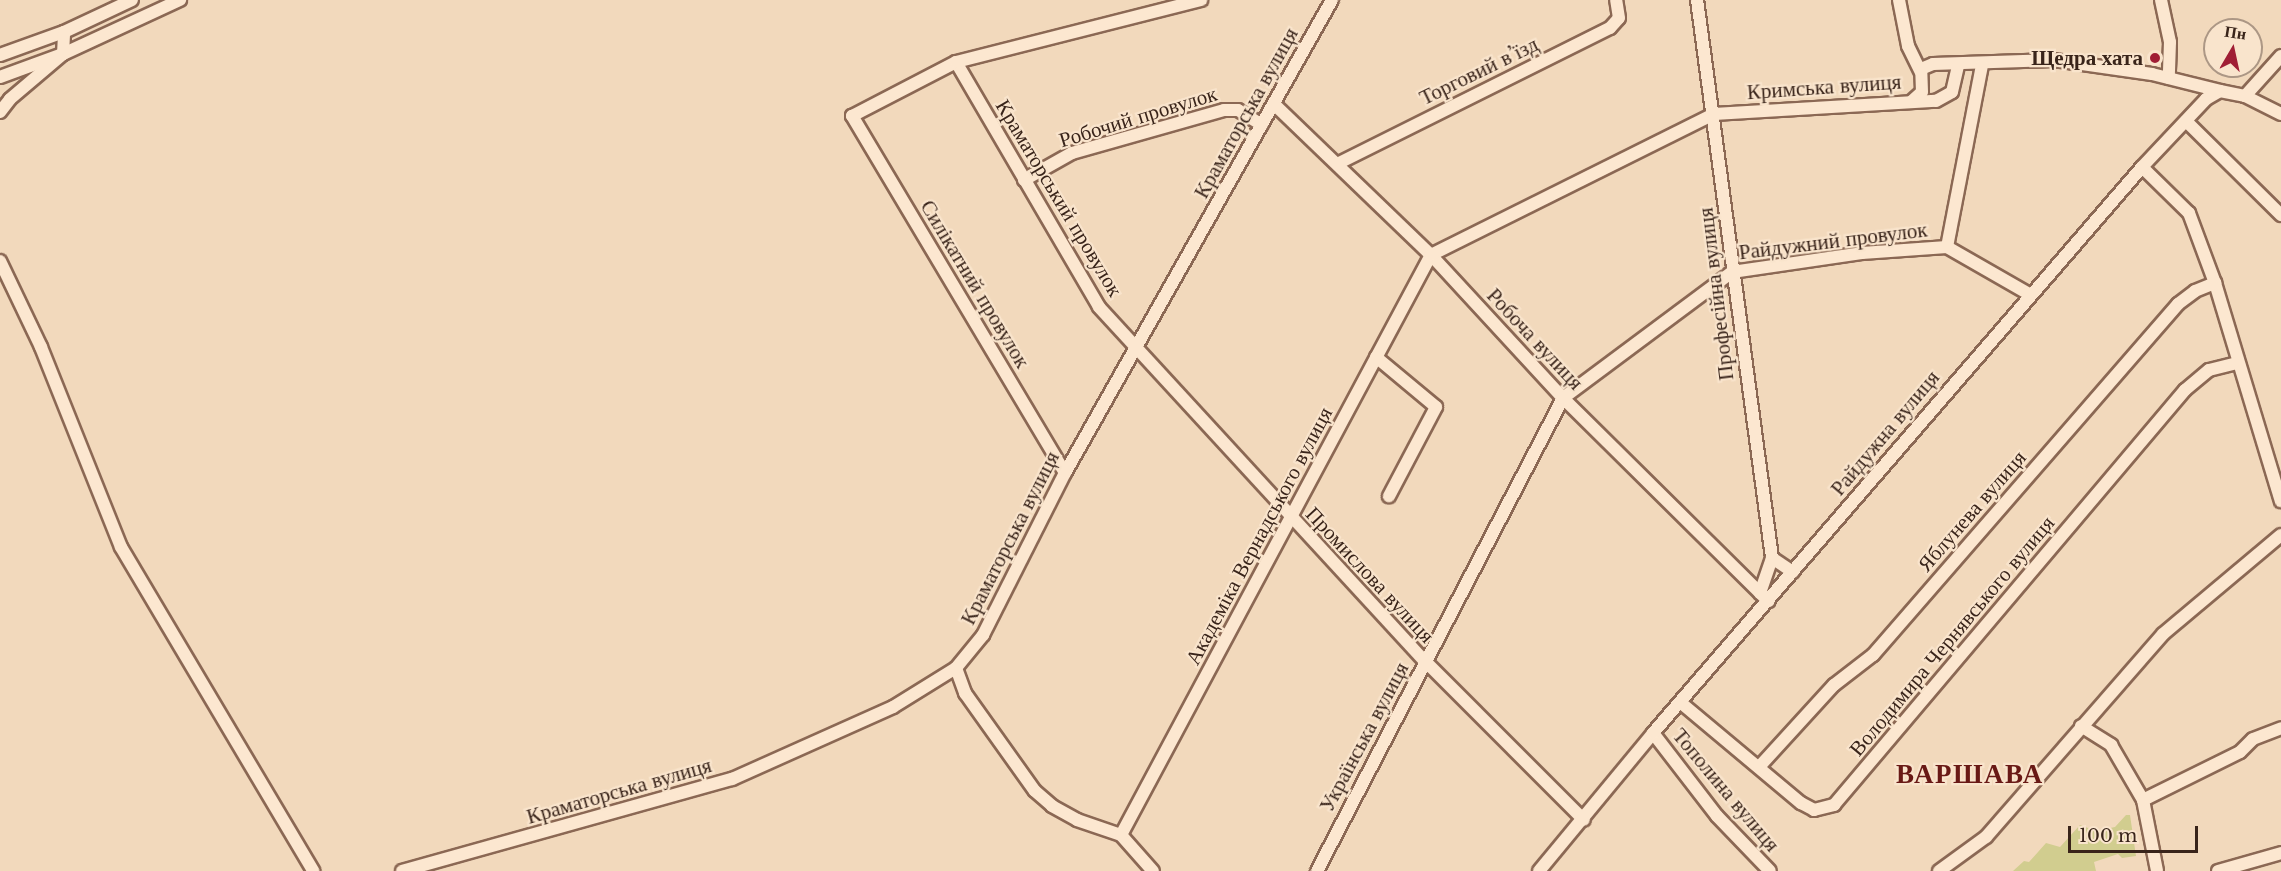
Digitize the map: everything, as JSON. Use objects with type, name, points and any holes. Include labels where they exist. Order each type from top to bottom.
[{"type":"street","points":[[0,55],[64,32],[132,0]]},
{"type":"street","points":[[3,76],[63,54],[180,0]]},
{"type":"street","points":[[956,62],[1175,3],[1201,0]]},
{"type":"street","name":"Краматорська вулиця","points":[[402,871],[732,780],[893,707],[956,668],[983,636],[1065,473],[1332,0]]},
{"type":"street","name":"Торговий в’їзд","points":[[1337,164],[1610,28],[1619,18],[1616,0]]},
{"type":"street","name":"Професійна вулиця","points":[[1697,0],[1772,558]]},
{"type":"street","points":[[1899,0],[1908,46],[1920,71]]},
{"type":"street","points":[[2161,0],[2169,42],[2169,78]]},
{"type":"street","points":[[0,112],[10,99],[63,54],[64,32]]},
{"type":"street","points":[[1908,46],[1933,64],[1982,65],[2054,60],[2169,78],[2245,96],[2281,114]]},
{"type":"street","points":[[2245,96],[2281,56]]},
{"type":"street","name":"Силікатний провулок","points":[[956,62],[852,116],[1065,473]]},
{"type":"street","name":"Краматорський провулок","points":[[956,62],[1099,307],[1136,349]]},
{"type":"street","name":"Кримська вулиця","points":[[1431,255],[1714,114],[1911,101],[1922,92],[1920,71],[1933,64]]},
{"type":"street","points":[[1911,101],[1947,96],[1955,85],[1958,65]]},
{"type":"street","points":[[1947,247],[1982,65]]},
{"type":"street","name":"Райдужна вулиця","points":[[1539,871],[1584,820],[1764,597],[1793,572],[2029,294],[2142,167],[2206,99],[2220,91]]},
{"type":"street","name":"Робоча вулиця","points":[[1274,104],[1431,255],[1563,398],[1764,597]]},
{"type":"street","name":"Робочий провулок","points":[[1024,180],[1072,153],[1224,110],[1238,110],[1262,125]]},
{"type":"street","points":[[2186,121],[2281,215]]},
{"type":"street","points":[[2142,167],[2189,213],[2215,283],[2237,363],[2281,501]]},
{"type":"street","name":"Райдужний провулок","points":[[1563,398],[1732,272],[1862,253],[1947,247],[2029,294]]},
{"type":"street","name":"Академіка Вернадського вулиця","points":[[1121,835],[1431,255]]},
{"type":"street","points":[[0,261],[41,347],[121,547],[313,871]]},
{"type":"street","name":"Яблунева вулиця","points":[[1759,766],[1834,685],[1873,656],[2178,304],[2215,283]]},
{"type":"street","name":"Промислова вулиця","points":[[1136,349],[1290,518],[1426,662],[1584,820]]},
{"type":"street","points":[[1376,357],[1436,407],[1389,496]]},
{"type":"street","name":"Володимира Чернявського вулиця","points":[[1680,702],[1801,803],[1814,810],[1834,805],[2185,390],[2209,370],[2237,363]]},
{"type":"street","name":"Українська вулиця","points":[[1317,871],[1563,398]]},
{"type":"street","points":[[1939,871],[1986,837],[2163,634],[2281,535]]},
{"type":"street","points":[[1764,597],[1772,558],[1793,572]]},
{"type":"street","points":[[956,668],[964,693],[1035,791],[1052,806],[1077,819],[1121,835],[1154,871]]},
{"type":"street","points":[[2081,726],[2111,745],[2143,800],[2157,871]]},
{"type":"street","points":[[2143,800],[2240,752],[2253,739],[2281,728]]},
{"type":"street","name":"Тополина вулиця","points":[[1653,733],[1717,816],[1770,871]]},
{"type":"street","points":[[2218,871],[2281,853]]},
{"type":"street","points":[[1548,871],[1550,857]]},
{"type":"shaded area","points":[[2126,815],[2130,815],[2136,856],[2122,858],[2118,854],[2094,862],[2096,871],[2013,871],[2024,861],[2029,862],[2046,843],[2060,847],[2080,825],[2096,831],[2115,827]]},
{"type":"place","name":"Щедра хата","points":[[2155,58]]},
{"type":"district","name":"ВАРШАВА","points":[[1970,774]]}]
